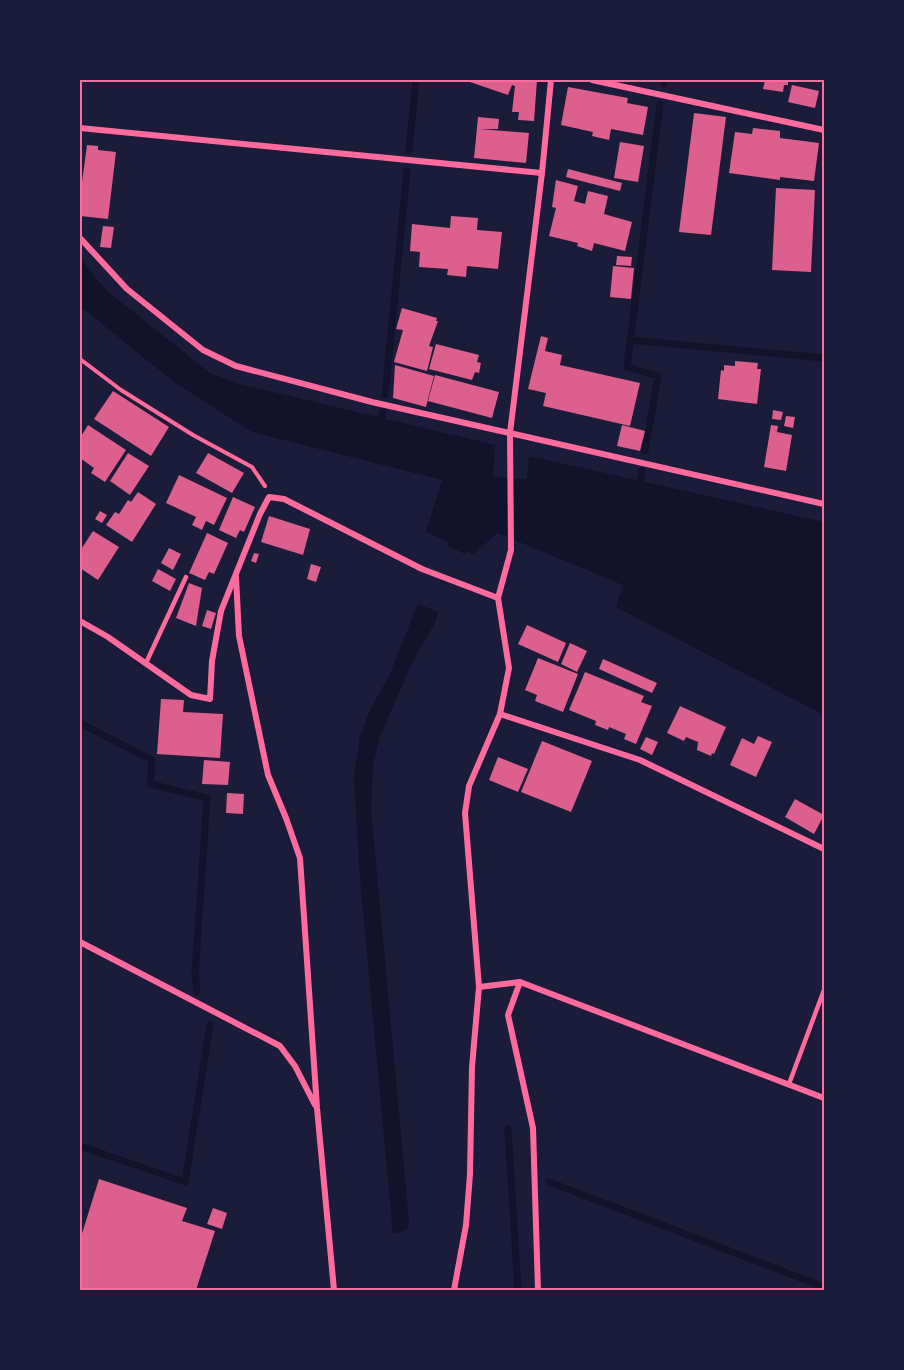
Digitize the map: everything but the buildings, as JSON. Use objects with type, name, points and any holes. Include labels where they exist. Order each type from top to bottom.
[{"type":"street","points":[[454,1290],[466,1225],[470,1174],[472,1067],[479,987],[465,813],[469,786],[501,714],[509,668],[498,598],[511,550],[510,433],[551,80]]},
{"type":"street","points":[[592,80],[825,130]]},
{"type":"street","points":[[80,128],[542,173]]},
{"type":"street","points":[[80,238],[127,289],[203,350],[236,366],[372,402],[825,504]]},
{"type":"street","points":[[80,621],[108,637],[191,694],[210,699],[212,661],[221,611],[269,497],[284,499],[422,568],[498,598]]},
{"type":"street","points":[[236,577],[239,636],[268,776],[300,858],[317,1108],[334,1290]]},
{"type":"street","points":[[501,714],[640,760],[825,849]]},
{"type":"street","points":[[80,942],[280,1046],[295,1066],[317,1108]]},
{"type":"street","points":[[479,987],[520,981],[825,1098]]},
{"type":"street","points":[[520,981],[508,1015],[533,1128],[538,1290]]},
{"type":"lane","points":[[146,663],[186,577]]},
{"type":"lane","points":[[789,1084],[825,990]]},
{"type":"path","points":[[80,359],[121,390],[252,467],[266,487],[269,497]]},
{"type":"shaded area","points":[[80,258],[106,290],[210,373],[239,384],[495,445],[493,477],[527,479],[529,456],[824,522],[824,715],[616,607],[623,585],[498,533],[473,554],[467,551],[465,554],[447,546],[448,542],[426,532],[442,480],[252,432],[174,382],[80,306]]},
{"type":"shaded area","points":[[418,604],[438,612],[435,623],[414,659],[380,736],[373,765],[371,809],[409,1222],[407,1230],[393,1234],[359,867],[354,775],[360,736],[370,710],[390,674]]},
{"type":"waterway","points":[[409,150],[416,80]]},
{"type":"waterway","points":[[664,84],[665,80]]},
{"type":"waterway","points":[[645,451],[658,376],[627,367],[660,104]]},
{"type":"waterway","points":[[385,395],[407,171]]},
{"type":"waterway","points":[[630,340],[824,358]]},
{"type":"waterway","points":[[382,428],[383,412]]},
{"type":"waterway","points":[[639,489],[642,471]]},
{"type":"waterway","points":[[80,723],[152,760],[150,784],[207,798],[195,974],[197,992]]},
{"type":"waterway","points":[[80,1146],[185,1182],[210,1025]]},
{"type":"waterway","points":[[508,1129],[518,1290]]},
{"type":"waterway","points":[[549,1182],[824,1287]]}]
